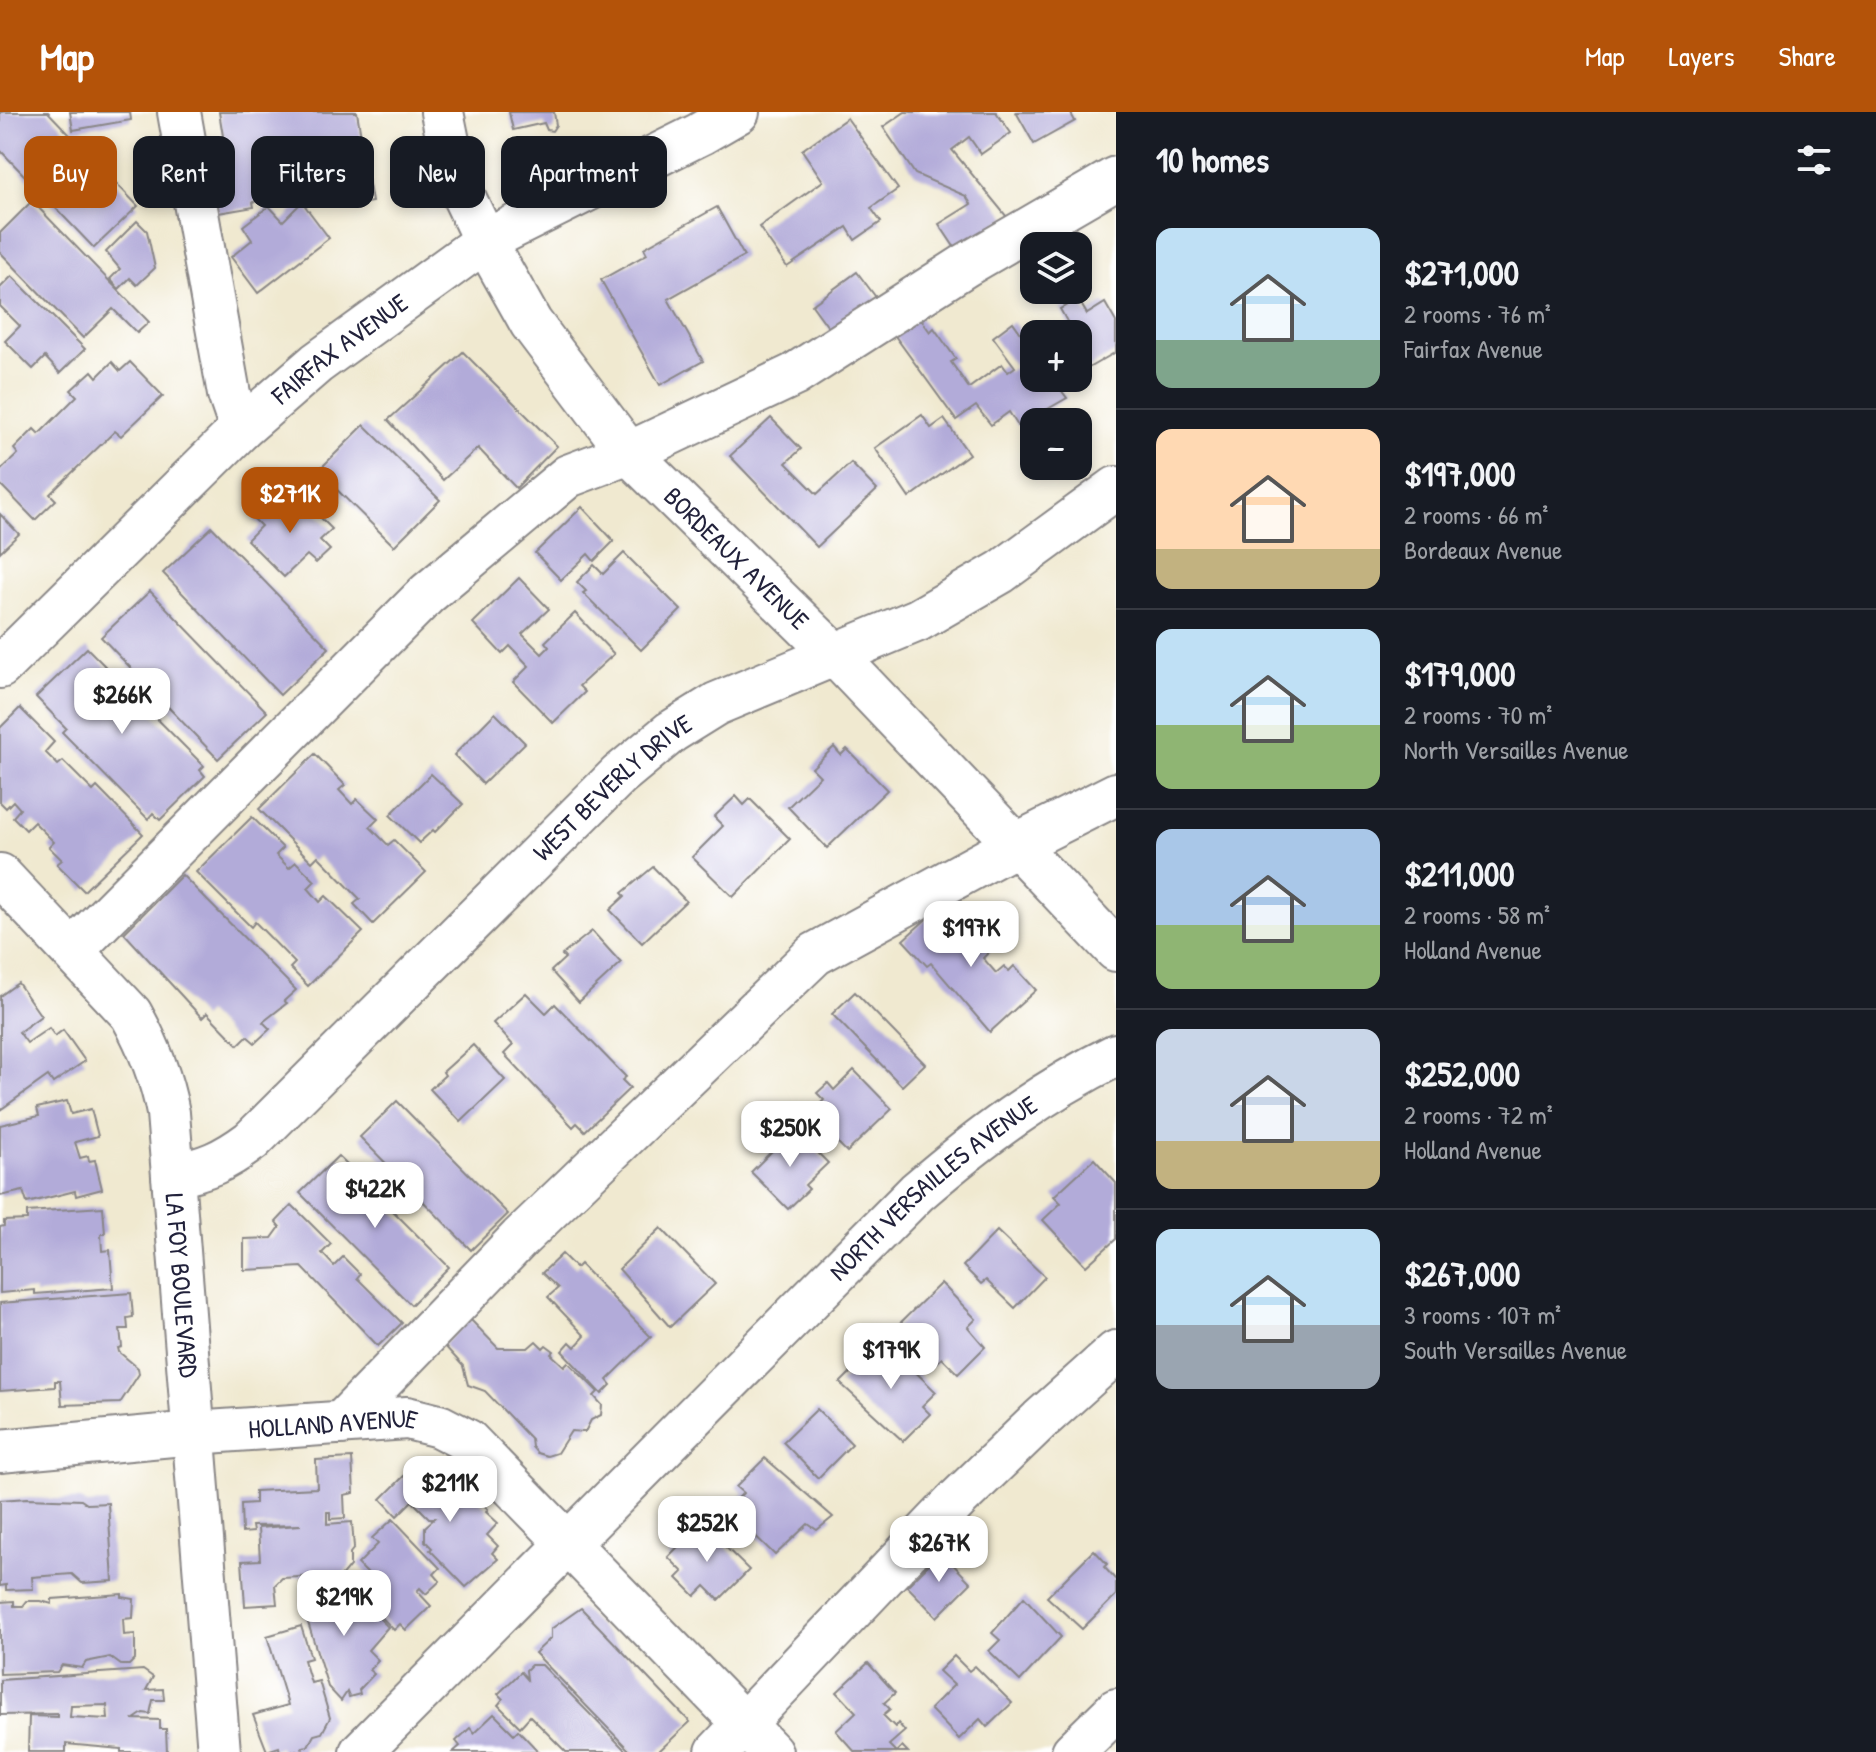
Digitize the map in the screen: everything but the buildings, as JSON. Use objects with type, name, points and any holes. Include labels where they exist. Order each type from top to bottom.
[{"type":"street","points":[[179,112],[229,394],[241,429]]},
{"type":"street","name":"BORDEAUX AVENUE","points":[[442,112],[463,195],[485,241],[531,323],[629,453],[836,656],[1116,950]]},
{"type":"street","name":"FAIRFAX AVENUE","points":[[0,667],[241,429],[317,363],[485,241],[738,112]]},
{"type":"street","points":[[73,950],[427,594],[568,476],[629,453],[794,375],[966,265],[1116,178]]},
{"type":"street","name":"WEST BEVERLY DRIVE","points":[[173,1175],[205,1169],[251,1141],[619,775],[671,732],[716,704],[918,620],[1001,572],[1116,488]]},
{"type":"street","points":[[341,1423],[520,1238],[815,954],[1116,794]]},
{"type":"street","name":"LA FOY BOULEVARD","points":[[0,875],[131,1014],[161,1076],[168,1113],[219,1752]]},
{"type":"street","name":"NORTH VERSAILLES AVENUE","points":[[361,1752],[917,1192],[1024,1106],[1116,1055]]},
{"type":"street","points":[[744,1743],[958,1499],[1116,1352]]},
{"type":"street","name":"HOLLAND AVENUE","points":[[0,1451],[407,1418],[439,1426],[468,1441],[568,1545],[744,1743]]},
{"type":"street","points":[[1073,1752],[1116,1710]]}]
